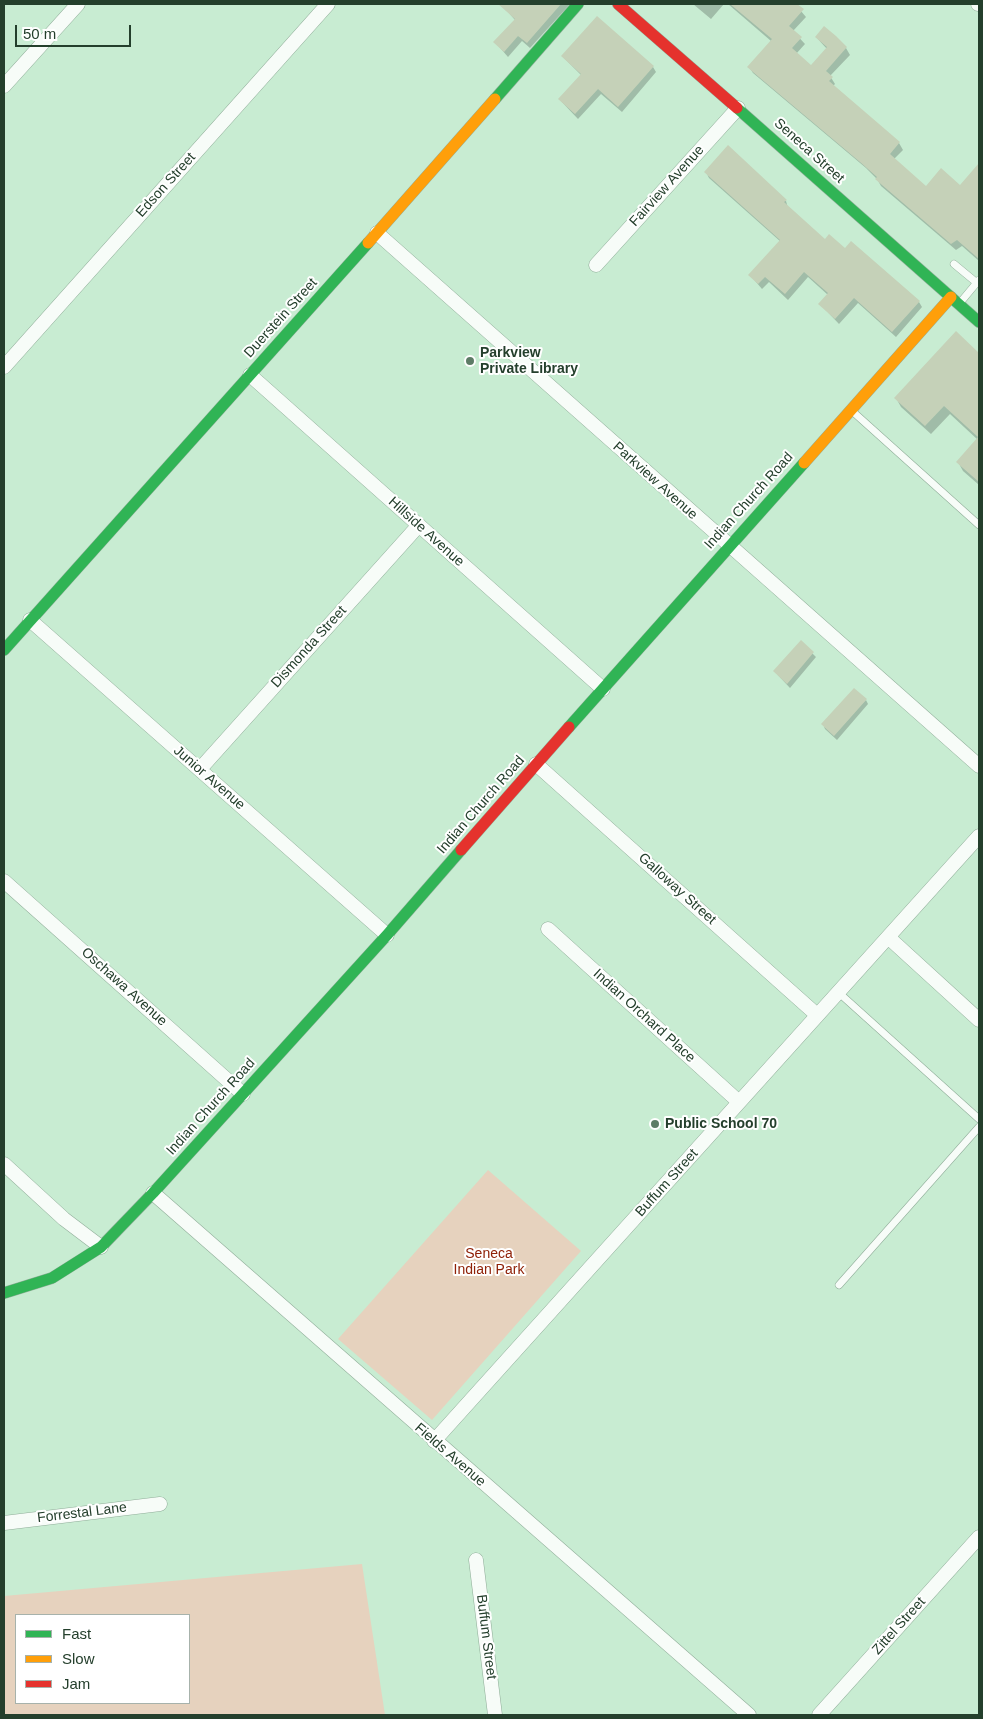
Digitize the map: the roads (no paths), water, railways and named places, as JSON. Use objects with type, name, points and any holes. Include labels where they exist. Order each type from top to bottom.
[{"type":"street","points":[[4,86],[78,4]]},
{"type":"street","name":"Edson Street","points":[[4,367],[328,4]]},
{"type":"street","name":"Duerstein Street","points":[[4,650],[377,233],[578,4]]},
{"type":"street","name":"Seneca Street","points":[[618,4],[979,322]]},
{"type":"street","name":"Fairview Avenue","points":[[596,265],[738,108]]},
{"type":"street","name":"Parkview Avenue","points":[[377,233],[979,766]]},
{"type":"street","name":"Indian Church Road","points":[[4,1292],[25,1288],[52,1278],[78,1264],[101,1247],[153,1193],[388,935],[536,764],[851,409],[955,300]]},
{"type":"street","name":"Hillside Avenue","points":[[250,374],[603,689]]},
{"type":"street","name":"Dismonda Street","points":[[200,769],[418,525]]},
{"type":"street","name":"Junior Avenue","points":[[30,620],[388,935]]},
{"type":"street","name":"Galloway Street","points":[[536,764],[817,1015]]},
{"type":"street","name":"Buffum Street","points":[[434,1441],[979,836]]},
{"type":"street","name":"Oschawa Avenue","points":[[4,881],[243,1094]]},
{"type":"street","name":"Indian Orchard Place","points":[[548,929],[739,1102]]},
{"type":"street","points":[[888,937],[979,1020]]},
{"type":"street","points":[[4,1164],[64,1219],[101,1247]]},
{"type":"street","name":"Fields Avenue","points":[[153,1193],[749,1715]]},
{"type":"street","name":"Forrestal Lane","points":[[4,1523],[160,1504]]},
{"type":"street","name":"Zittel Street","points":[[819,1715],[979,1537]]},
{"type":"street","name":"Buffum Street","points":[[476,1560],[495,1715]]},
{"type":"lane","points":[[954,264],[978,281],[955,300]]},
{"type":"lane","points":[[851,409],[979,525]]},
{"type":"lane","points":[[838,992],[979,1118]]},
{"type":"lane","points":[[839,1285],[979,1127]]},
{"type":"place","name":"Parkview Private Library","points":[[470,361]]},
{"type":"place","name":"Public School 70","points":[[655,1124]]},
{"type":"park label","name":"Seneca Indian Park","points":[[489,1262]]}]
